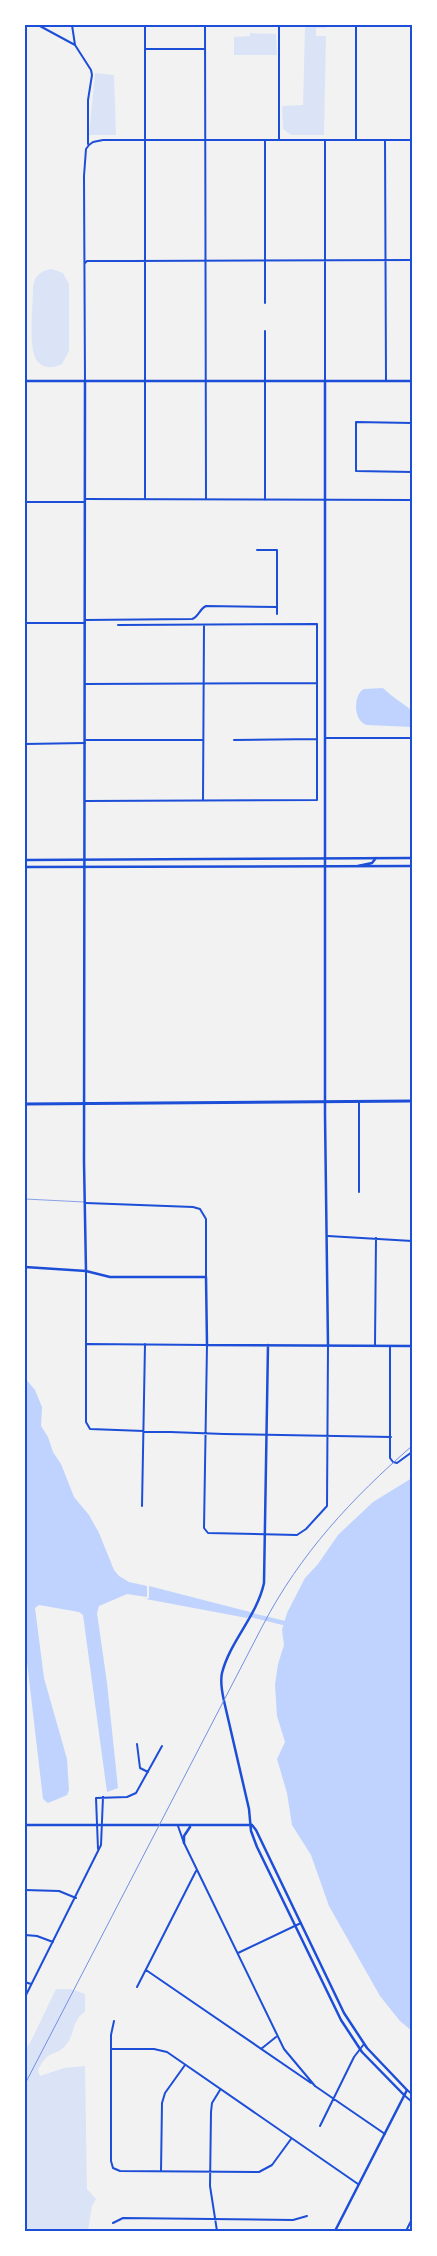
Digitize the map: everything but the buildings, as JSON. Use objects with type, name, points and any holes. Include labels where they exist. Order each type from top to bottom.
[{"type":"highway","points":[[25,1104],[412,1101]]},
{"type":"street","points":[[38,25],[75,45]]},
{"type":"street","points":[[72,25],[75,45],[91,70],[92,75],[88,100],[89,145]]},
{"type":"street","points":[[145,25],[145,499]]},
{"type":"street","points":[[205,25],[206,499]]},
{"type":"street","points":[[279,25],[280,140]]},
{"type":"street","points":[[356,25],[356,140]]},
{"type":"street","points":[[145,49],[204,49]]},
{"type":"street","points":[[391,1436],[144,1432],[89,1428],[86,1422],[84,867],[86,859],[85,158],[86,149],[89,145],[103,140],[412,140]]},
{"type":"street","points":[[265,140],[265,304]]},
{"type":"street","points":[[86,1202],[193,1207],[202,1211],[206,1219],[206,1531],[208,1533],[236,1535],[297,1535],[306,1530],[326,1509],[328,1500],[329,1435],[326,1102],[325,140]]},
{"type":"street","points":[[385,140],[386,381]]},
{"type":"street","points":[[85,263],[87,261],[412,260]]},
{"type":"street","points":[[265,331],[265,500]]},
{"type":"street","points":[[25,381],[412,381]]},
{"type":"street","points":[[412,423],[356,422],[356,471],[412,472]]},
{"type":"street","points":[[25,502],[145,499],[412,500]]},
{"type":"street","points":[[257,550],[277,550],[277,614]]},
{"type":"street","points":[[25,624],[192,619],[197,617],[206,606],[277,607]]},
{"type":"street","points":[[203,800],[204,624]]},
{"type":"street","points":[[86,800],[317,800],[317,624],[118,625]]},
{"type":"street","points":[[85,684],[318,683]]},
{"type":"street","points":[[325,738],[412,738]]},
{"type":"street","points":[[234,740],[317,739]]},
{"type":"street","points":[[25,744],[203,740]]},
{"type":"street","points":[[354,867],[372,862],[376,858]]},
{"type":"street","points":[[25,860],[412,858]]},
{"type":"street","points":[[25,867],[412,866]]},
{"type":"street","points":[[359,1101],[359,1192]]},
{"type":"street","points":[[328,1236],[412,1241]]},
{"type":"street","points":[[375,1346],[376,1238]]},
{"type":"street","points":[[25,1267],[86,1271],[110,1277],[206,1277]]},
{"type":"street","points":[[87,1344],[412,1346]]},
{"type":"street","points":[[142,1506],[145,1344]]},
{"type":"street","points":[[268,1345],[264,1584],[254,1609],[222,1673],[221,1683],[224,1701],[252,1825],[344,2013],[364,2044],[412,2094]]},
{"type":"street","points":[[390,1346],[390,1458],[393,1462],[401,1462],[412,1452]]},
{"type":"street","points":[[136,1744],[140,1768],[148,1772]]},
{"type":"street","points":[[98,1850],[96,1798],[132,1796],[138,1790],[162,1746]]},
{"type":"street","points":[[25,1997],[101,1845],[103,1797]]},
{"type":"street","points":[[25,1825],[252,1825]]},
{"type":"street","points":[[252,1825],[250,1831],[257,1847],[341,2020],[360,2049],[381,2074],[412,2102]]},
{"type":"street","points":[[178,1826],[196,1870],[277,2036],[294,2062],[315,2086]]},
{"type":"street","points":[[184,1843],[186,1830],[191,1826]]},
{"type":"street","points":[[137,1987],[196,1870]]},
{"type":"street","points":[[25,1890],[59,1890],[76,1898]]},
{"type":"street","points":[[237,1954],[301,1923]]},
{"type":"street","points":[[25,1935],[37,1936],[53,1942]]},
{"type":"street","points":[[146,1970],[386,2134]]},
{"type":"street","points":[[25,1982],[32,1984]]},
{"type":"street","points":[[114,2021],[111,2035],[111,2161],[113,2168],[120,2171],[255,2172],[265,2170],[272,2165],[291,2139]]},
{"type":"street","points":[[261,2050],[277,2036]]},
{"type":"street","points":[[320,2126],[364,2044]]},
{"type":"street","points":[[111,2049],[160,2050],[185,2065],[358,2184]]},
{"type":"street","points":[[161,2171],[162,2103],[165,2094],[185,2065]]},
{"type":"street","points":[[217,2231],[210,2172],[210,2112],[212,2103],[220,2090]]},
{"type":"street","points":[[335,2231],[407,2090]]},
{"type":"street","points":[[113,2223],[123,2218],[293,2220],[307,2216]]},
{"type":"street","points":[[406,2231],[412,2219]]},
{"type":"lane","points":[[25,1200],[86,1202]]},
{"type":"shaded area","points":[[305,25],[326,25],[326,28],[316,28],[316,36],[326,36],[324,135],[291,135],[283,129],[282,106],[303,105]]},
{"type":"shaded area","points":[[250,33],[276,34],[277,55],[234,55],[234,37],[250,36]]},
{"type":"shaded area","points":[[95,73],[114,75],[116,135],[89,135]]},
{"type":"shaded area","points":[[52,269],[63,273],[69,284],[69,351],[62,364],[50,367],[42,365],[36,359],[32,339],[32,321],[35,280],[41,272]]},
{"type":"shaded area","points":[[56,1989],[71,1989],[85,1994],[85,2012],[78,2019],[66,2045],[46,2058],[38,2070],[40,2076],[64,2068],[85,2066],[87,2189],[96,2199],[92,2206],[88,2231],[25,2231],[25,2050]]},
{"type":"water","points":[[383,688],[412,711],[412,727],[367,725],[362,723],[357,714],[356,702],[360,692],[364,689]]},
{"type":"water","points":[[25,1378],[35,1390],[42,1407],[41,1426],[48,1437],[53,1452],[61,1464],[74,1497],[89,1515],[99,1533],[114,1570],[119,1576],[129,1582],[147,1586],[147,1597],[127,1594],[99,1606],[97,1613],[107,1683],[118,1788],[107,1792],[83,1615],[79,1612],[39,1605],[35,1608],[44,1678],[67,1759],[69,1790],[67,1795],[48,1803],[43,1799],[25,1645]]},
{"type":"water","points":[[412,1478],[412,2031],[400,2021],[380,1996],[329,1906],[311,1855],[292,1825],[287,1793],[277,1759],[285,1742],[277,1716],[275,1685],[278,1664],[284,1645],[282,1630],[287,1613],[305,1578],[318,1564],[338,1535],[373,1502]]},
{"type":"water","points":[[149,1586],[250,1612],[247,1618],[146,1599],[149,1598]]},
{"type":"waterway","points":[[247,1614],[284,1623]]},
{"type":"railway","points":[[25,2084],[263,1625],[293,1574],[348,1507],[412,1446]]}]
